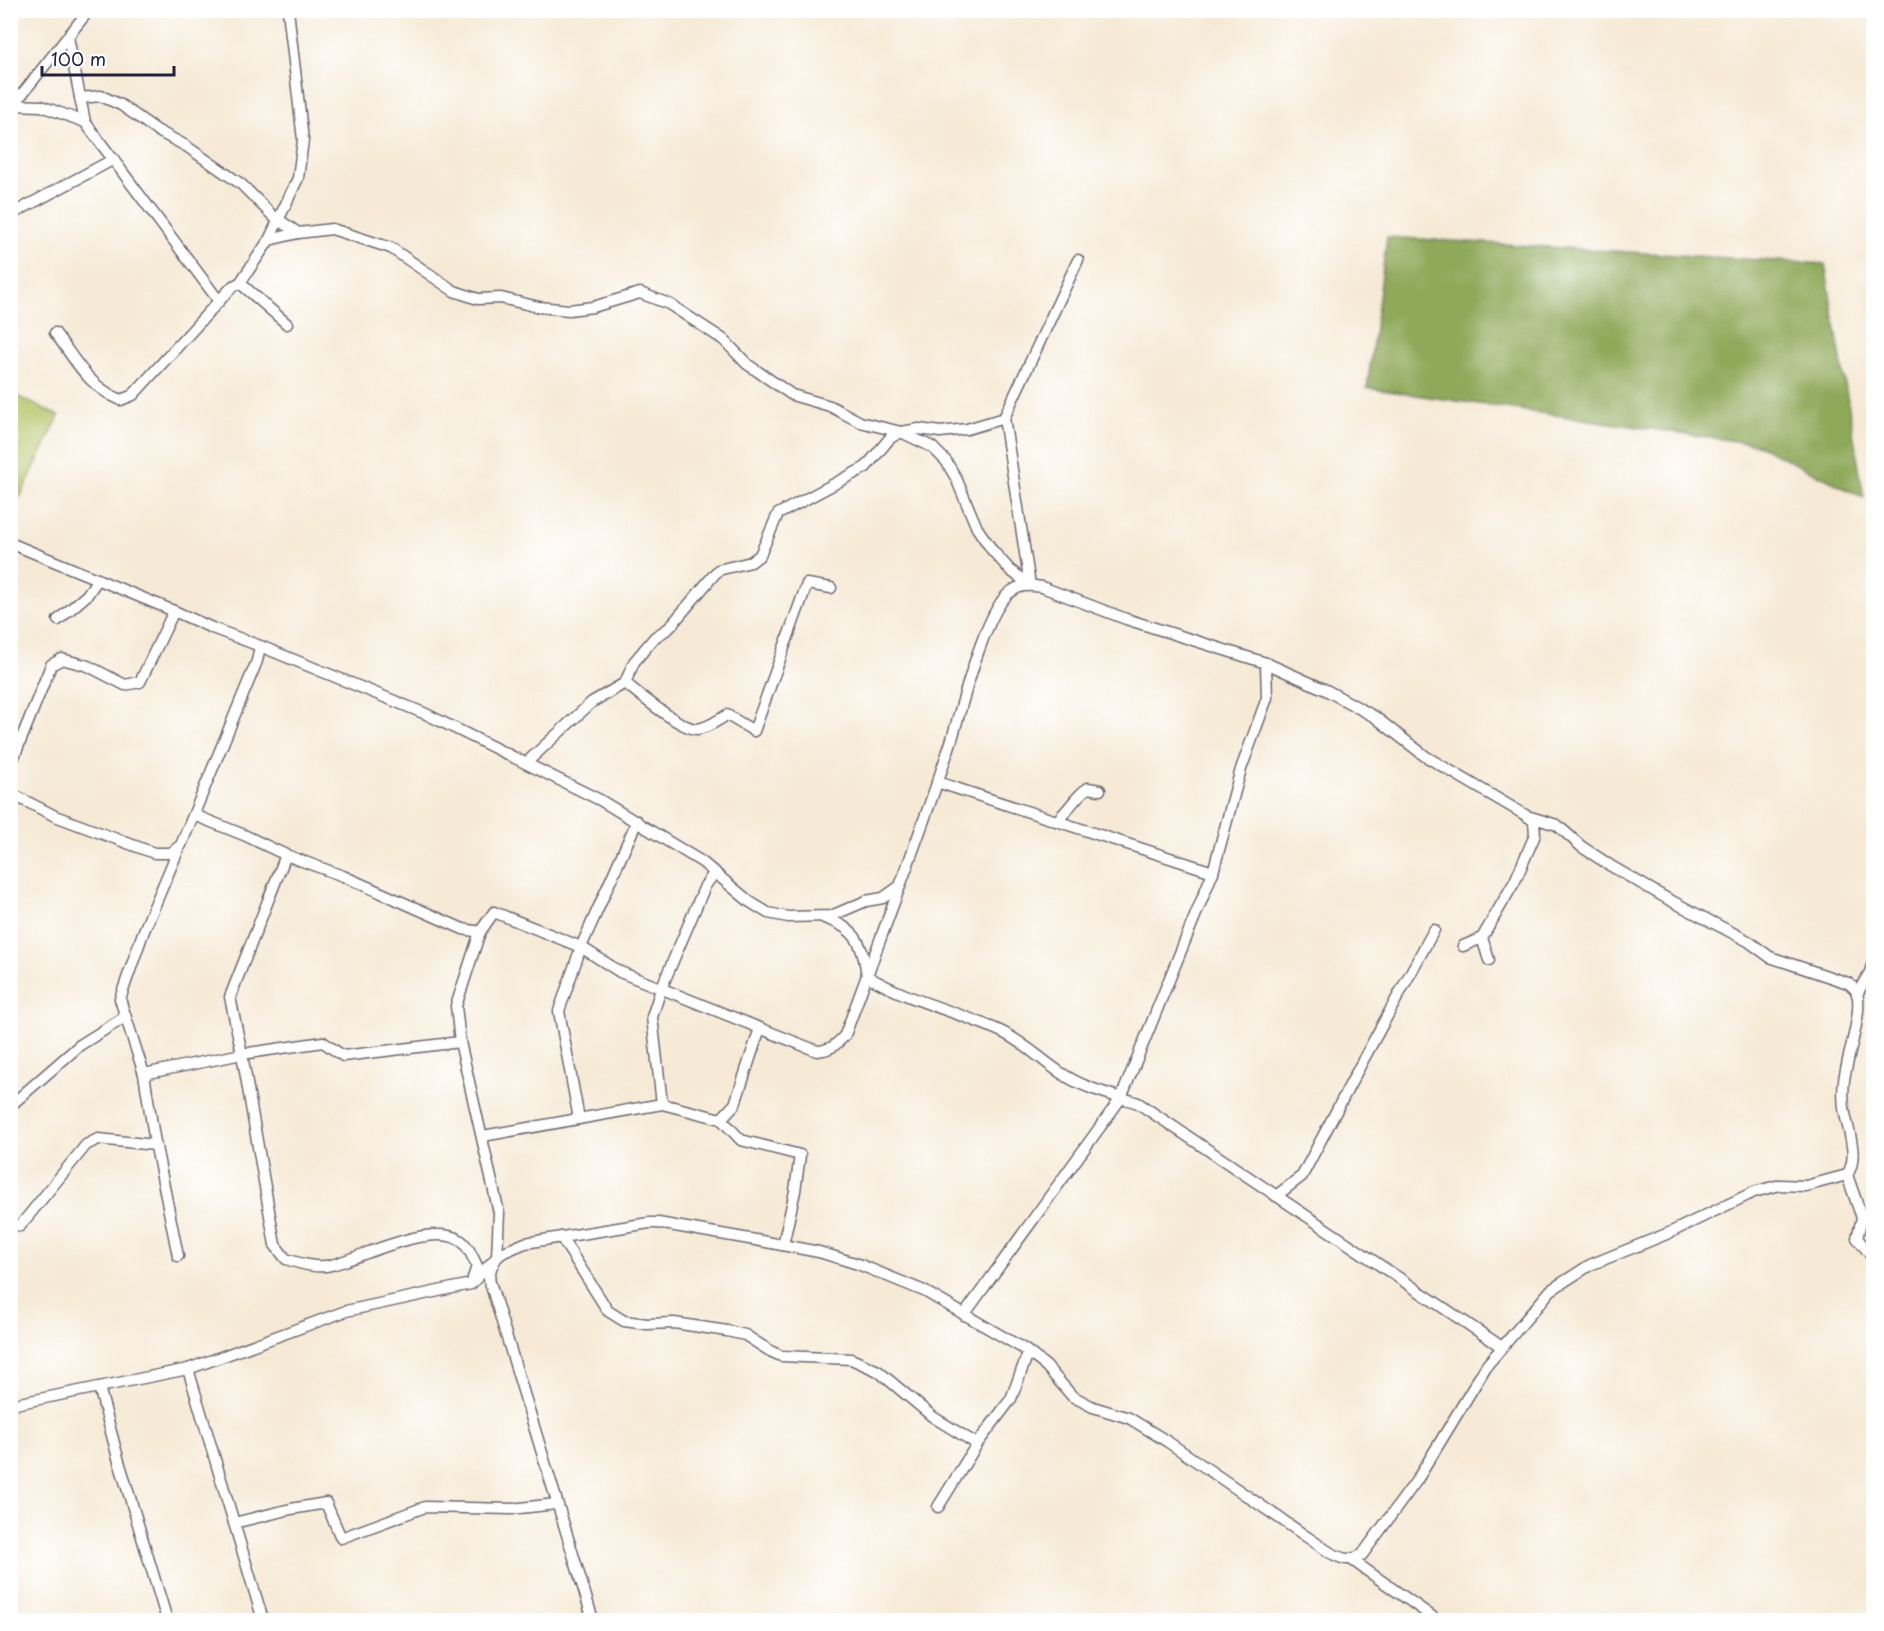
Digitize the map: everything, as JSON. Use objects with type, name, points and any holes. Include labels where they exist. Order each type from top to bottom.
[{"type":"street","points":[[12,107],[89,10]]},
{"type":"street","points":[[55,333],[88,379],[121,400],[133,395],[233,286],[240,283],[269,240],[298,178],[303,140],[288,10]]},
{"type":"street","points":[[68,37],[85,122],[219,301]]},
{"type":"street","points":[[80,98],[101,96],[121,105],[158,132],[186,146],[241,184],[279,220],[298,233]]},
{"type":"street","points":[[12,107],[41,106],[85,122]]},
{"type":"street","points":[[10,215],[114,159]]},
{"type":"street","points":[[269,240],[298,233],[332,229],[391,248],[454,291],[478,299],[501,298],[539,307],[568,310],[593,307],[640,293],[669,304],[724,340],[747,364],[792,395],[831,406],[860,422],[901,432],[932,447],[946,461],[956,478],[977,528],[992,550],[1030,585]]},
{"type":"street","points":[[1030,585],[1004,418],[1078,260]]},
{"type":"street","points":[[240,283],[287,324]]},
{"type":"street","points":[[526,763],[592,702],[625,683],[634,663],[656,637],[669,628],[718,570],[751,562],[760,555],[778,514],[866,467],[890,438],[901,432],[919,429],[940,432],[967,429],[1004,418]]},
{"type":"street","points":[[10,543],[212,628],[426,714],[600,800],[637,821],[702,862],[750,902],[768,913],[788,917],[831,916],[866,901],[883,898],[900,886]]},
{"type":"street","points":[[1008,567],[1010,580],[1008,594]]},
{"type":"street","points":[[58,620],[87,595],[98,579]]},
{"type":"street","points":[[625,683],[664,714],[695,729],[708,726],[728,716],[754,731],[807,584],[831,588]]},
{"type":"street","points":[[593,1620],[489,1279],[491,1268],[497,1257],[499,1214],[460,1042],[456,1005],[480,932],[494,912],[581,946],[620,972],[818,1051],[828,1050],[837,1045],[845,1035],[900,886],[937,782],[977,657],[996,610],[1008,594],[1017,587],[1030,585],[1042,587],[1126,619],[1266,663],[1358,707],[1425,756],[1527,816],[1534,822],[1535,835],[1515,881],[1482,938],[1463,946]]},
{"type":"street","points":[[10,767],[51,665],[62,659],[88,666],[125,685],[140,682],[174,611]]},
{"type":"street","points":[[178,1256],[144,1074],[120,999],[143,933],[257,661],[260,646]]},
{"type":"street","points":[[964,1315],[1121,1098],[1213,872],[1241,769],[1267,698],[1266,663]]},
{"type":"street","points":[[937,782],[1060,820],[1213,872]]},
{"type":"street","points":[[1060,820],[1083,791],[1088,788],[1100,790]]},
{"type":"street","points":[[10,793],[55,816],[124,844],[154,853],[171,853],[181,845]]},
{"type":"street","points":[[194,815],[286,855],[343,876],[463,929],[480,932]]},
{"type":"street","points":[[10,1405],[188,1369],[346,1311],[471,1284],[497,1257],[525,1243],[658,1223],[819,1252],[858,1264],[924,1291],[1028,1353],[1046,1366],[1072,1396],[1093,1407],[1129,1418],[1329,1552],[1344,1560],[1352,1560],[1362,1555],[1417,1480],[1487,1365],[1551,1290],[1590,1266],[1670,1233],[1754,1192],[1780,1185],[1806,1186],[1847,1175],[1852,1167],[1843,1086],[1846,1062],[1857,1019],[1857,994],[1854,988],[1848,983],[1770,957],[1749,941],[1666,898],[1611,866],[1582,848],[1557,825],[1527,816]]},
{"type":"street","points":[[579,1119],[559,1011],[581,946],[637,821]]},
{"type":"street","points":[[286,855],[230,997],[275,1245],[286,1259],[308,1265],[329,1266],[390,1245],[440,1233],[460,1240],[470,1251],[477,1266],[471,1284]]},
{"type":"street","points":[[662,1104],[652,1017],[661,988],[705,886],[715,872]]},
{"type":"street","points":[[821,917],[835,921],[860,941],[867,976]]},
{"type":"street","points":[[1276,1196],[1302,1176],[1434,930]]},
{"type":"street","points":[[1482,938],[1489,960]]},
{"type":"street","points":[[1857,994],[1874,960]]},
{"type":"street","points":[[867,976],[917,1001],[1002,1032],[1030,1049],[1060,1073],[1088,1089],[1138,1103],[1502,1347]]},
{"type":"street","points":[[10,1106],[80,1045],[125,1017]]},
{"type":"street","points":[[721,1119],[735,1104],[760,1028]]},
{"type":"street","points":[[144,1074],[242,1054],[323,1042],[343,1056],[460,1042]]},
{"type":"street","points":[[483,1136],[662,1104],[721,1119],[741,1140],[800,1155],[783,1245]]},
{"type":"street","points":[[20,1226],[86,1145],[98,1139],[156,1145]]},
{"type":"street","points":[[1847,1175],[1862,1218],[1857,1238],[1874,1259]]},
{"type":"street","points":[[561,1237],[608,1311],[624,1321],[647,1324],[674,1323],[745,1335],[781,1356],[851,1359],[878,1371],[933,1417],[977,1444]]},
{"type":"street","points":[[938,1507],[977,1444],[1011,1398],[1028,1353]]},
{"type":"street","points":[[188,1369],[263,1620]]},
{"type":"street","points":[[99,1387],[121,1469],[167,1620]]},
{"type":"street","points":[[234,1523],[326,1503],[341,1538],[425,1507],[511,1509],[556,1504]]},
{"type":"street","points":[[1352,1560],[1437,1620]]},
{"type":"green space","points":[[1387,237],[1825,264],[1864,498],[1756,444],[1367,388]]},
{"type":"green space","points":[[10,393],[59,416],[20,497],[11,493]]}]
